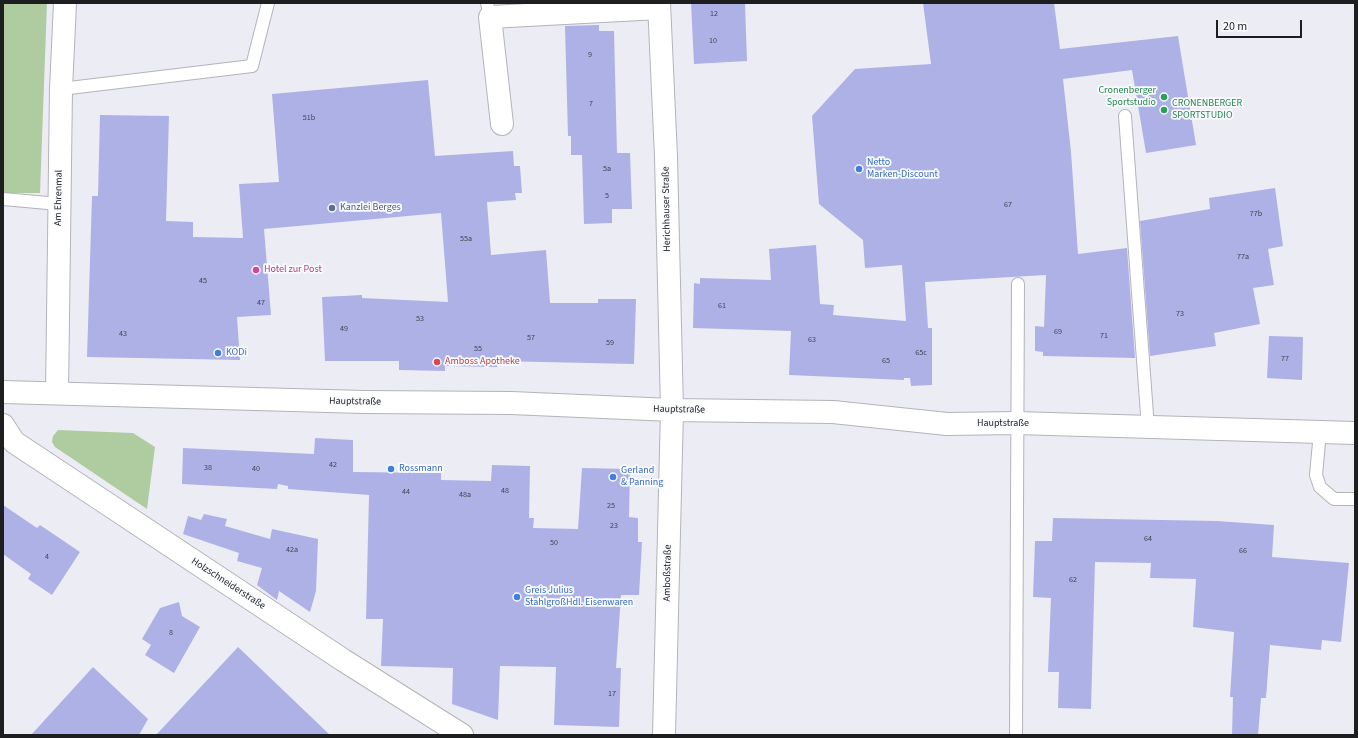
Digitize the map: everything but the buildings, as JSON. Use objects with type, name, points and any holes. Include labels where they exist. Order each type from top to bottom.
[{"type":"street","name":"Am Ehrenmal","points":[[57,393],[61,89],[65,3]]},
{"type":"street","name":"Herichhauser Straße","points":[[502,124],[489,10],[659,6],[666,157],[672,410]]},
{"type":"street","name":"Hauptstraße","points":[[3,392],[364,402],[511,403],[672,410],[833,412],[947,424],[1016,423],[1355,433]]},
{"type":"street","name":"Amboßstraße","points":[[664,735],[672,410]]},
{"type":"street","name":"Holzschneiderstraße","points":[[3,425],[14,442],[343,660],[462,735]]},
{"type":"lane","points":[[61,89],[252,66],[268,3]]},
{"type":"lane","points":[[1125,116],[1148,428]]},
{"type":"lane","points":[[3,199],[59,204]]},
{"type":"lane","points":[[1016,735],[1016,423],[1018,284]]},
{"type":"lane","points":[[1320,432],[1316,474],[1320,487],[1334,498],[1355,500]]},
{"type":"green space","points":[[3,3],[47,3],[40,193],[3,193]]},
{"type":"green space","points":[[58,430],[133,433],[155,447],[147,509],[55,447],[52,442],[53,436]]},
{"type":"place","name":"Cronenberger Sportstudio","points":[[1164,97]]},
{"type":"place","name":"CRONENBERGER SPORTSTUDIO","points":[[1164,110]]},
{"type":"place","name":"Netto Marken-Discount","points":[[859,169]]},
{"type":"place","name":"Kanzlei Berges","points":[[332,208]]},
{"type":"place","name":"Hotel zur Post","points":[[256,270]]},
{"type":"place","name":"KODi","points":[[218,353]]},
{"type":"place","name":"Amboss Apotheke","points":[[437,362]]},
{"type":"place","name":"Rossmann","points":[[391,469]]},
{"type":"place","name":"Gerland & Panning","points":[[613,477]]},
{"type":"place","name":"Greis Julius StahlgroßHdl. Eisenwaren","points":[[517,597]]}]
